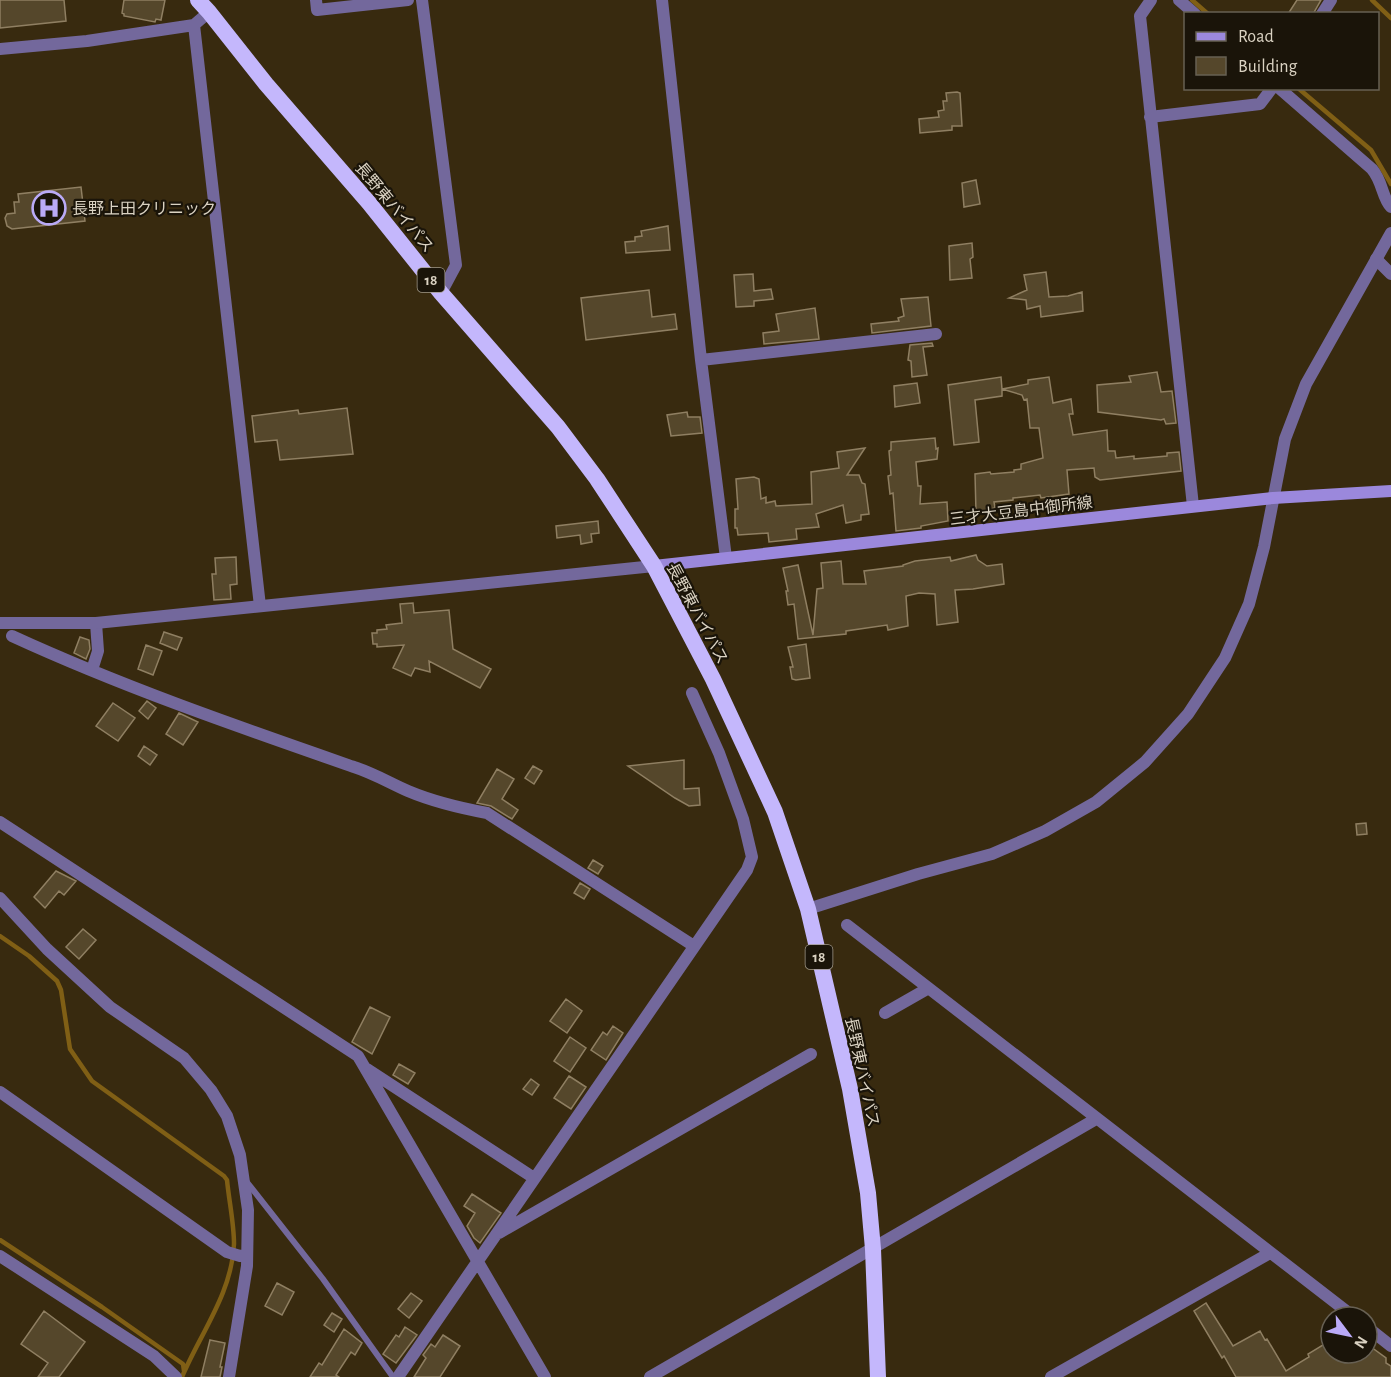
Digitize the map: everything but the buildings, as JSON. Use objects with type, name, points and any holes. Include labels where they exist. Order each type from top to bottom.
[{"type":"highway","name":"長野東バイパス","points":[[204,6],[266,84],[369,202],[441,293],[558,427],[597,479],[654,567],[713,679],[775,812],[808,909],[850,1089],[868,1193],[873,1249],[878,1377]]},
{"type":"main road","name":"三才大豆島中御所線","points":[[654,567],[1193,506],[1272,498],[1391,491]]},
{"type":"street","points":[[316,0],[317,10],[408,0]]},
{"type":"street","points":[[422,0],[456,265],[441,293]]},
{"type":"street","points":[[662,0],[701,360],[726,558]]},
{"type":"street","points":[[1151,0],[1140,16],[1193,506]]},
{"type":"street","points":[[1179,0],[1193,12]]},
{"type":"street","points":[[204,6],[194,25],[260,606]]},
{"type":"street","points":[[0,49],[87,41],[194,25]]},
{"type":"street","points":[[1150,117],[1260,104],[1270,90]]},
{"type":"street","points":[[1281,90],[1372,169],[1379,177],[1387,203],[1391,207]]},
{"type":"street","points":[[808,909],[918,874],[992,854],[1045,831],[1096,802],[1145,762],[1188,714],[1225,658],[1249,604],[1264,547],[1285,439],[1306,384],[1391,233]]},
{"type":"street","points":[[1376,259],[1391,274]]},
{"type":"street","points":[[701,360],[936,334]]},
{"type":"street","points":[[0,622],[96,623],[654,567]]},
{"type":"street","points":[[92,670],[98,651],[96,623]]},
{"type":"street","points":[[12,636],[92,670],[257,734],[372,773],[407,791],[449,805],[487,813],[694,946]]},
{"type":"street","points":[[398,1377],[747,870],[752,857],[743,819],[723,764],[692,693]]},
{"type":"street","points":[[0,822],[358,1056],[545,1377]]},
{"type":"street","points":[[0,898],[47,949],[110,1007],[184,1059],[211,1090],[227,1116],[240,1155],[248,1210],[238,1254],[229,1377]]},
{"type":"street","points":[[847,925],[1338,1305]]},
{"type":"street","points":[[885,1013],[927,989]]},
{"type":"street","points":[[495,1235],[811,1054]]},
{"type":"street","points":[[365,1067],[534,1178]]},
{"type":"street","points":[[0,1092],[238,1254]]},
{"type":"street","points":[[650,1377],[1096,1119]]},
{"type":"street","points":[[1052,1377],[1270,1253]]},
{"type":"street","points":[[0,1256],[154,1356],[176,1377]]},
{"type":"street","points":[[1379,1336],[1391,1346]]},
{"type":"lane","points":[[243,1178],[323,1279],[393,1377]]},
{"type":"waterway","points":[[1192,0],[1206,12]]},
{"type":"waterway","points":[[1372,0],[1391,18]]},
{"type":"waterway","points":[[1300,90],[1371,150],[1391,184]]},
{"type":"waterway","points":[[0,936],[29,956],[57,981],[61,990],[70,1049],[92,1081],[227,1180],[234,1236],[232,1262],[228,1279],[214,1313],[182,1377]]},
{"type":"waterway","points":[[0,1240],[183,1364],[184,1371]]},
{"type":"place","name":"長野上田クリニック","points":[[49,208]]}]
